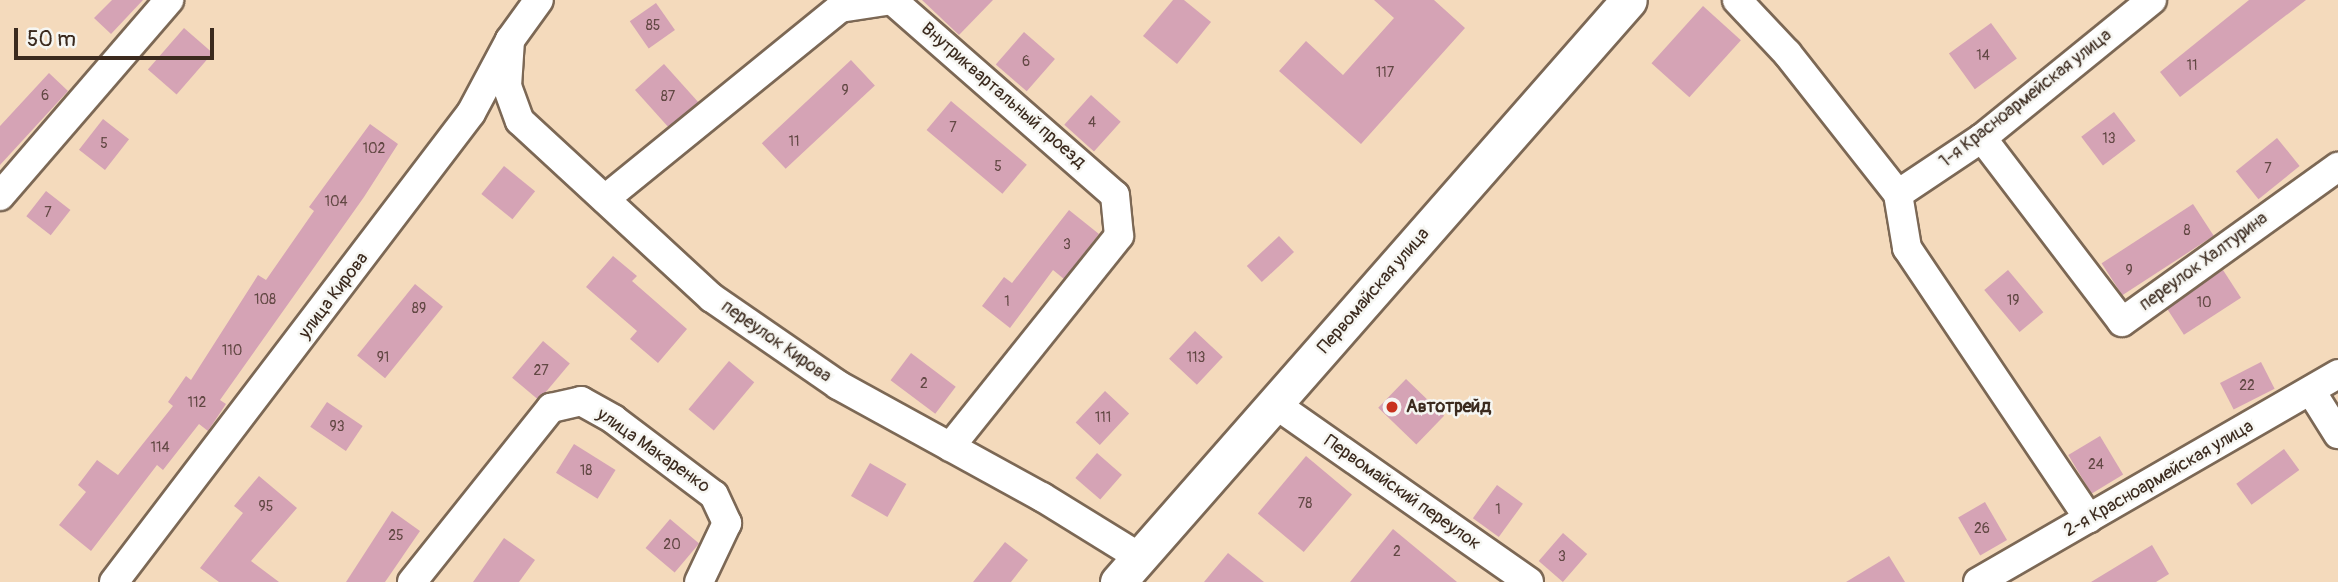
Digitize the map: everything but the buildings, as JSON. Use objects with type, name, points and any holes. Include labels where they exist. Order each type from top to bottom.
[{"type":"main road","name":"Первомайская улица","points":[[1129,570],[1629,0]]},
{"type":"street","points":[[0,197],[169,0]]},
{"type":"street","name":"улица Кирова","points":[[114,582],[471,113],[510,40],[539,0]]},
{"type":"street","name":"Внутриквартальный проезд","points":[[604,199],[839,8],[892,0],[1115,195],[1119,236],[950,447]]},
{"type":"street","points":[[1737,0],[1787,53],[1898,194],[1907,248],[2089,519]]},
{"type":"street","name":"1-я Красноармейская улица","points":[[1898,194],[1982,138],[2152,0]]},
{"type":"street","name":"переулок Кирова","points":[[510,40],[507,86],[520,121],[712,298],[838,385],[950,447],[1129,570]]},
{"type":"street","name":"переулок Халтурина","points":[[1982,138],[2122,322],[2338,167]]},
{"type":"street","name":"2-я Красноармейская улица","points":[[1991,579],[2338,374]]},
{"type":"street","points":[[2311,391],[2338,434]]},
{"type":"street","name":"улица Макаренко","points":[[412,582],[551,408],[581,401],[613,419],[714,495],[727,523],[699,582]]},
{"type":"street","name":"Первомайский переулок","points":[[1275,404],[1530,582]]},
{"type":"place","name":"Автотрейд","points":[[1392,407]]}]
